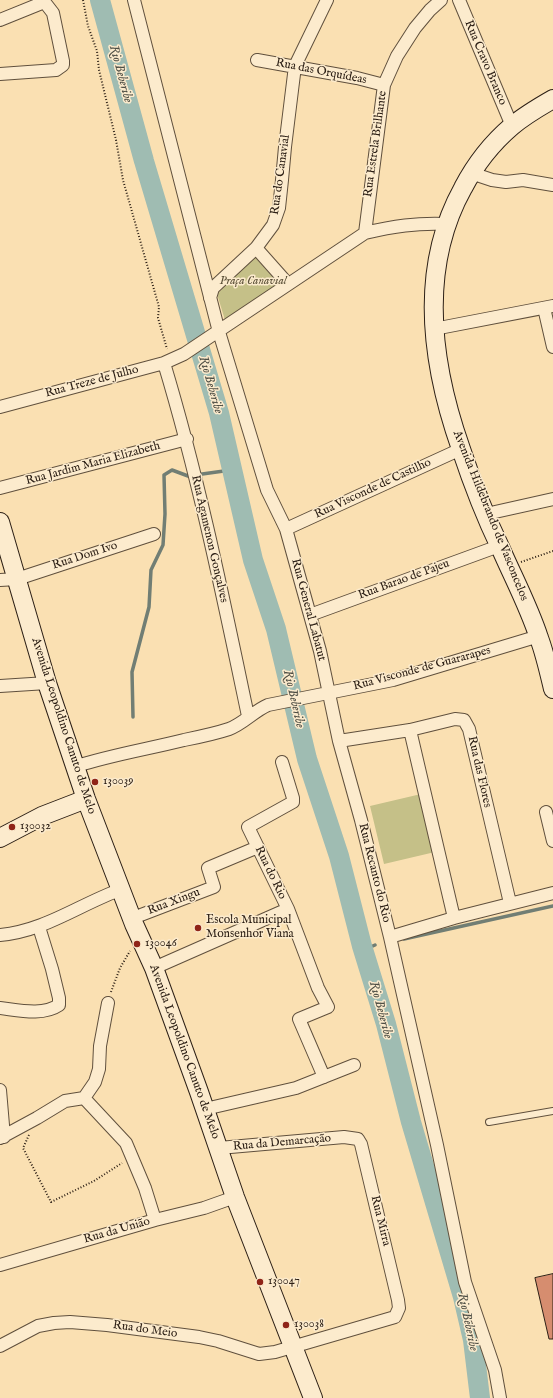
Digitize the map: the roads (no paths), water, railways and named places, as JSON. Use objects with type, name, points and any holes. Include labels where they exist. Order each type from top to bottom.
[{"type":"street","points":[[134,0],[219,332]]},
{"type":"street","name":"Rua do Canavial","points":[[210,298],[213,288],[256,248],[273,225],[278,208],[295,66],[327,0]]},
{"type":"street","name":"Rua Estrela Brilhante","points":[[364,233],[384,85],[397,56],[415,28],[430,10],[441,0]]},
{"type":"street","name":"Rua Cravo Branco","points":[[459,0],[512,126]]},
{"type":"street","points":[[0,20],[42,3],[46,4],[53,13],[63,61],[63,65],[56,70],[0,74]]},
{"type":"street","name":"Rua das Orquídeas","points":[[257,60],[295,66],[384,85]]},
{"type":"street","name":"Avenida Hildebrando de Vasconcelos","points":[[553,99],[512,126],[480,159],[453,206],[446,224],[434,278],[434,329],[446,398],[461,449],[486,514],[508,566],[545,644],[553,689]]},
{"type":"street","points":[[471,173],[492,180],[506,182],[523,180],[553,185]]},
{"type":"street","name":"Rua Treze de Julho","points":[[0,407],[167,361],[184,354],[219,332],[364,233],[396,225],[419,223],[446,224]]},
{"type":"street","points":[[256,248],[288,284]]},
{"type":"street","points":[[434,329],[548,307],[553,347]]},
{"type":"street","name":"Rua General Labatut","points":[[219,332],[267,490],[286,529],[310,615],[328,692]]},
{"type":"street","name":"Rua Agamenon Gonçalves","points":[[167,361],[194,468],[248,716]]},
{"type":"street","name":"Rua Jardim Maria Elizabeth","points":[[0,488],[187,439]]},
{"type":"street","name":"Rua Visconde de Castilho","points":[[286,529],[461,449]]},
{"type":"street","points":[[486,514],[553,499]]},
{"type":"street","name":"Avenida Leopoldino Canuto de Melo","points":[[0,522],[8,579],[47,683],[86,799],[154,968],[219,1148],[234,1197],[291,1347],[313,1398]]},
{"type":"street","name":"Rua Dom Ivo","points":[[8,579],[154,534]]},
{"type":"street","name":"Rua Barao de Pajeu","points":[[310,615],[499,546]]},
{"type":"street","name":"Rua Visconde de Guararapes","points":[[76,766],[93,760],[224,731],[237,725],[248,716],[268,705],[328,692],[348,690],[545,644]]},
{"type":"street","points":[[0,686],[47,683]]},
{"type":"street","name":"Rua Recanto do Rio","points":[[328,692],[339,741],[361,820],[390,937],[454,918],[510,903],[543,897],[553,893]]},
{"type":"street","name":"Rua das Flores","points":[[339,741],[410,730],[455,718],[464,720],[467,724],[510,903]]},
{"type":"street","points":[[410,730],[454,918]]},
{"type":"street","name":"Rua do Rio","points":[[282,762],[293,802],[248,827],[288,910],[318,988],[328,1007],[300,1019],[324,1077]]},
{"type":"street","points":[[0,838],[42,816],[86,799]]},
{"type":"street","points":[[546,812],[553,841]]},
{"type":"street","name":"Rua Xingu","points":[[133,918],[214,887],[208,868],[258,848]]},
{"type":"street","points":[[0,935],[21,933],[39,927],[94,900],[122,889]]},
{"type":"street","points":[[154,968],[288,910]]},
{"type":"street","points":[[0,1008],[24,1011],[44,1010],[54,1008],[59,1005],[59,998],[52,969],[39,927]]},
{"type":"street","points":[[390,937],[437,1145],[464,1282],[495,1370],[500,1398]]},
{"type":"street","points":[[0,1090],[2,1137],[35,1120],[65,1100],[84,1098],[95,1082],[99,1069],[100,1046],[108,1003]]},
{"type":"street","points":[[205,1108],[289,1089],[354,1065]]},
{"type":"street","points":[[84,1098],[126,1143],[133,1155],[155,1220]]},
{"type":"street","name":"Rua da Demarcação","points":[[219,1148],[344,1137]]},
{"type":"street","name":"Rua Mirra","points":[[344,1137],[355,1138],[361,1144],[398,1300],[399,1308],[395,1317]]},
{"type":"street","name":"Rua da União","points":[[0,1265],[155,1220],[204,1208],[234,1197]]},
{"type":"street","name":"Rua do Meio","points":[[0,1346],[38,1326],[70,1322],[107,1324],[199,1337],[218,1341],[259,1354],[275,1352],[395,1317]]},
{"type":"lane","points":[[489,1122],[553,1111]]},
{"type":"waterway","name":"Rio Beberibe","points":[[100,0],[144,161],[219,413],[253,560],[276,629],[307,759],[339,856],[362,946],[386,1024],[411,1122],[463,1297],[473,1340],[480,1398]]},
{"type":"waterway","points":[[133,717],[132,672],[149,607],[151,570],[163,545],[165,514],[164,475],[172,470],[188,476],[231,470]]},
{"type":"waterway","points":[[404,939],[553,906]]},
{"type":"waterway","points":[[364,950],[375,945]]},
{"type":"place","name":"130039","points":[[95,782]]},
{"type":"place","name":"130032","points":[[12,827]]},
{"type":"place","name":"Escola Municipal Monsenhor Viana","points":[[198,928]]},
{"type":"place","name":"130046","points":[[137,944]]},
{"type":"place","name":"130047","points":[[260,1282]]},
{"type":"place","name":"130038","points":[[286,1325]]},
{"type":"park label","name":"Praça Canavial","points":[[253,282]]}]
